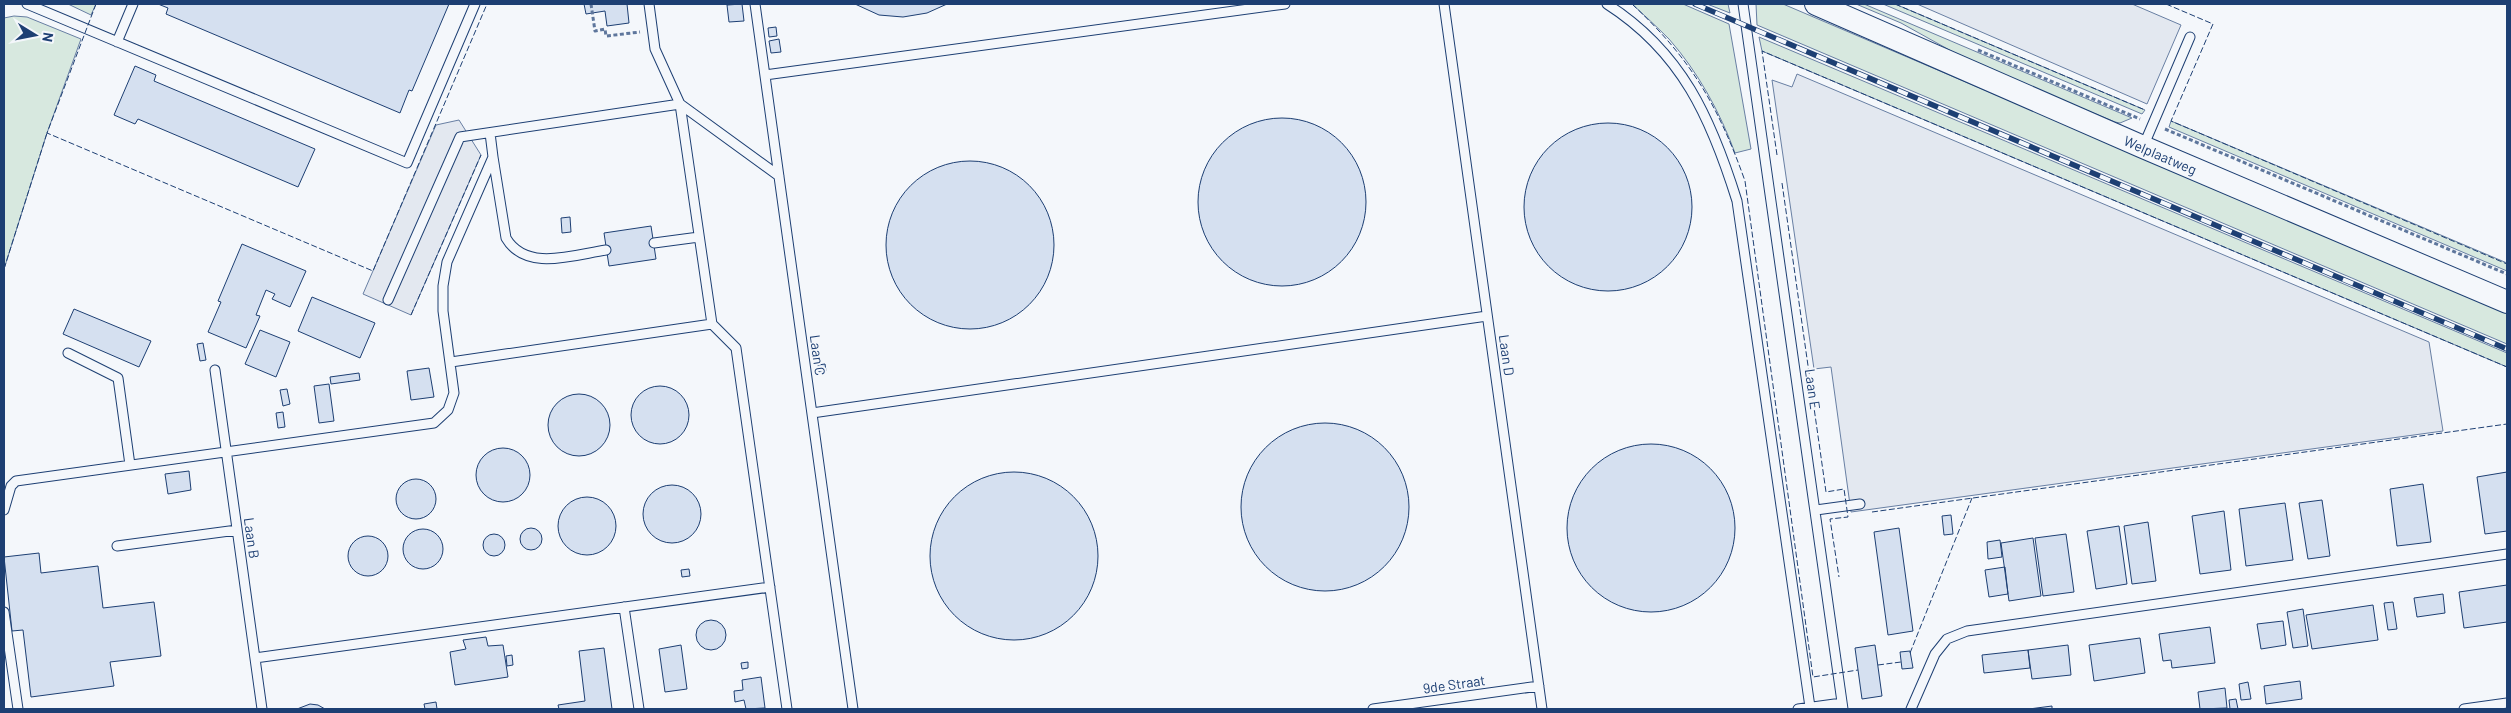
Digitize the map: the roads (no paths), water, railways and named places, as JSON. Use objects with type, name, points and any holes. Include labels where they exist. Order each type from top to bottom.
[{"type":"street","name":"Welplaatweg","points":[[1816,4],[2143,147],[2507,302]]},
{"type":"lane","points":[[27,4],[407,163],[475,4]]},
{"type":"lane","points":[[117,42],[133,4]]},
{"type":"lane","points":[[650,4],[655,49],[680,104],[712,324],[736,348],[787,709]]},
{"type":"lane","name":"Laan C","points":[[755,4],[853,709]]},
{"type":"lane","points":[[765,75],[1285,4]]},
{"type":"lane","name":"Laan D","points":[[1444,4],[1542,709]]},
{"type":"lane","points":[[1607,4],[1628,17],[1648,35],[1683,78],[1702,108],[1719,144],[1737,201],[1810,708]]},
{"type":"lane","name":"Laan E","points":[[1743,4],[1843,706]]},
{"type":"lane","points":[[2143,147],[2190,37]]},
{"type":"lane","points":[[388,300],[460,137],[680,104],[779,176]]},
{"type":"lane","points":[[490,133],[506,238],[519,254],[541,259],[606,250]]},
{"type":"lane","points":[[4,510],[11,486],[16,481],[434,423],[448,410],[452,401],[454,383],[443,311],[443,286],[447,262],[493,157]]},
{"type":"lane","points":[[654,243],[699,237]]},
{"type":"lane","points":[[812,413],[1488,316]]},
{"type":"lane","points":[[451,362],[712,324]]},
{"type":"lane","points":[[68,353],[118,378],[130,466]]},
{"type":"lane","name":"Laan B","points":[[215,370],[262,709]]},
{"type":"lane","points":[[1816,510],[1860,504]]},
{"type":"lane","points":[[117,546],[237,530]]},
{"type":"lane","points":[[1912,709],[1935,654],[1947,639],[1967,631],[2507,554]]},
{"type":"lane","points":[[255,658],[770,587]]},
{"type":"lane","points":[[624,607],[639,709]]},
{"type":"lane","points":[[4,612],[18,709]]},
{"type":"lane","name":"9de Straat","points":[[1372,709],[1539,686]]},
{"type":"lane","points":[[2464,709],[2507,703]]},
{"type":"lane","points":[[1798,709],[1843,706]]},
{"type":"railway","points":[[1695,4],[2507,349]]}]
